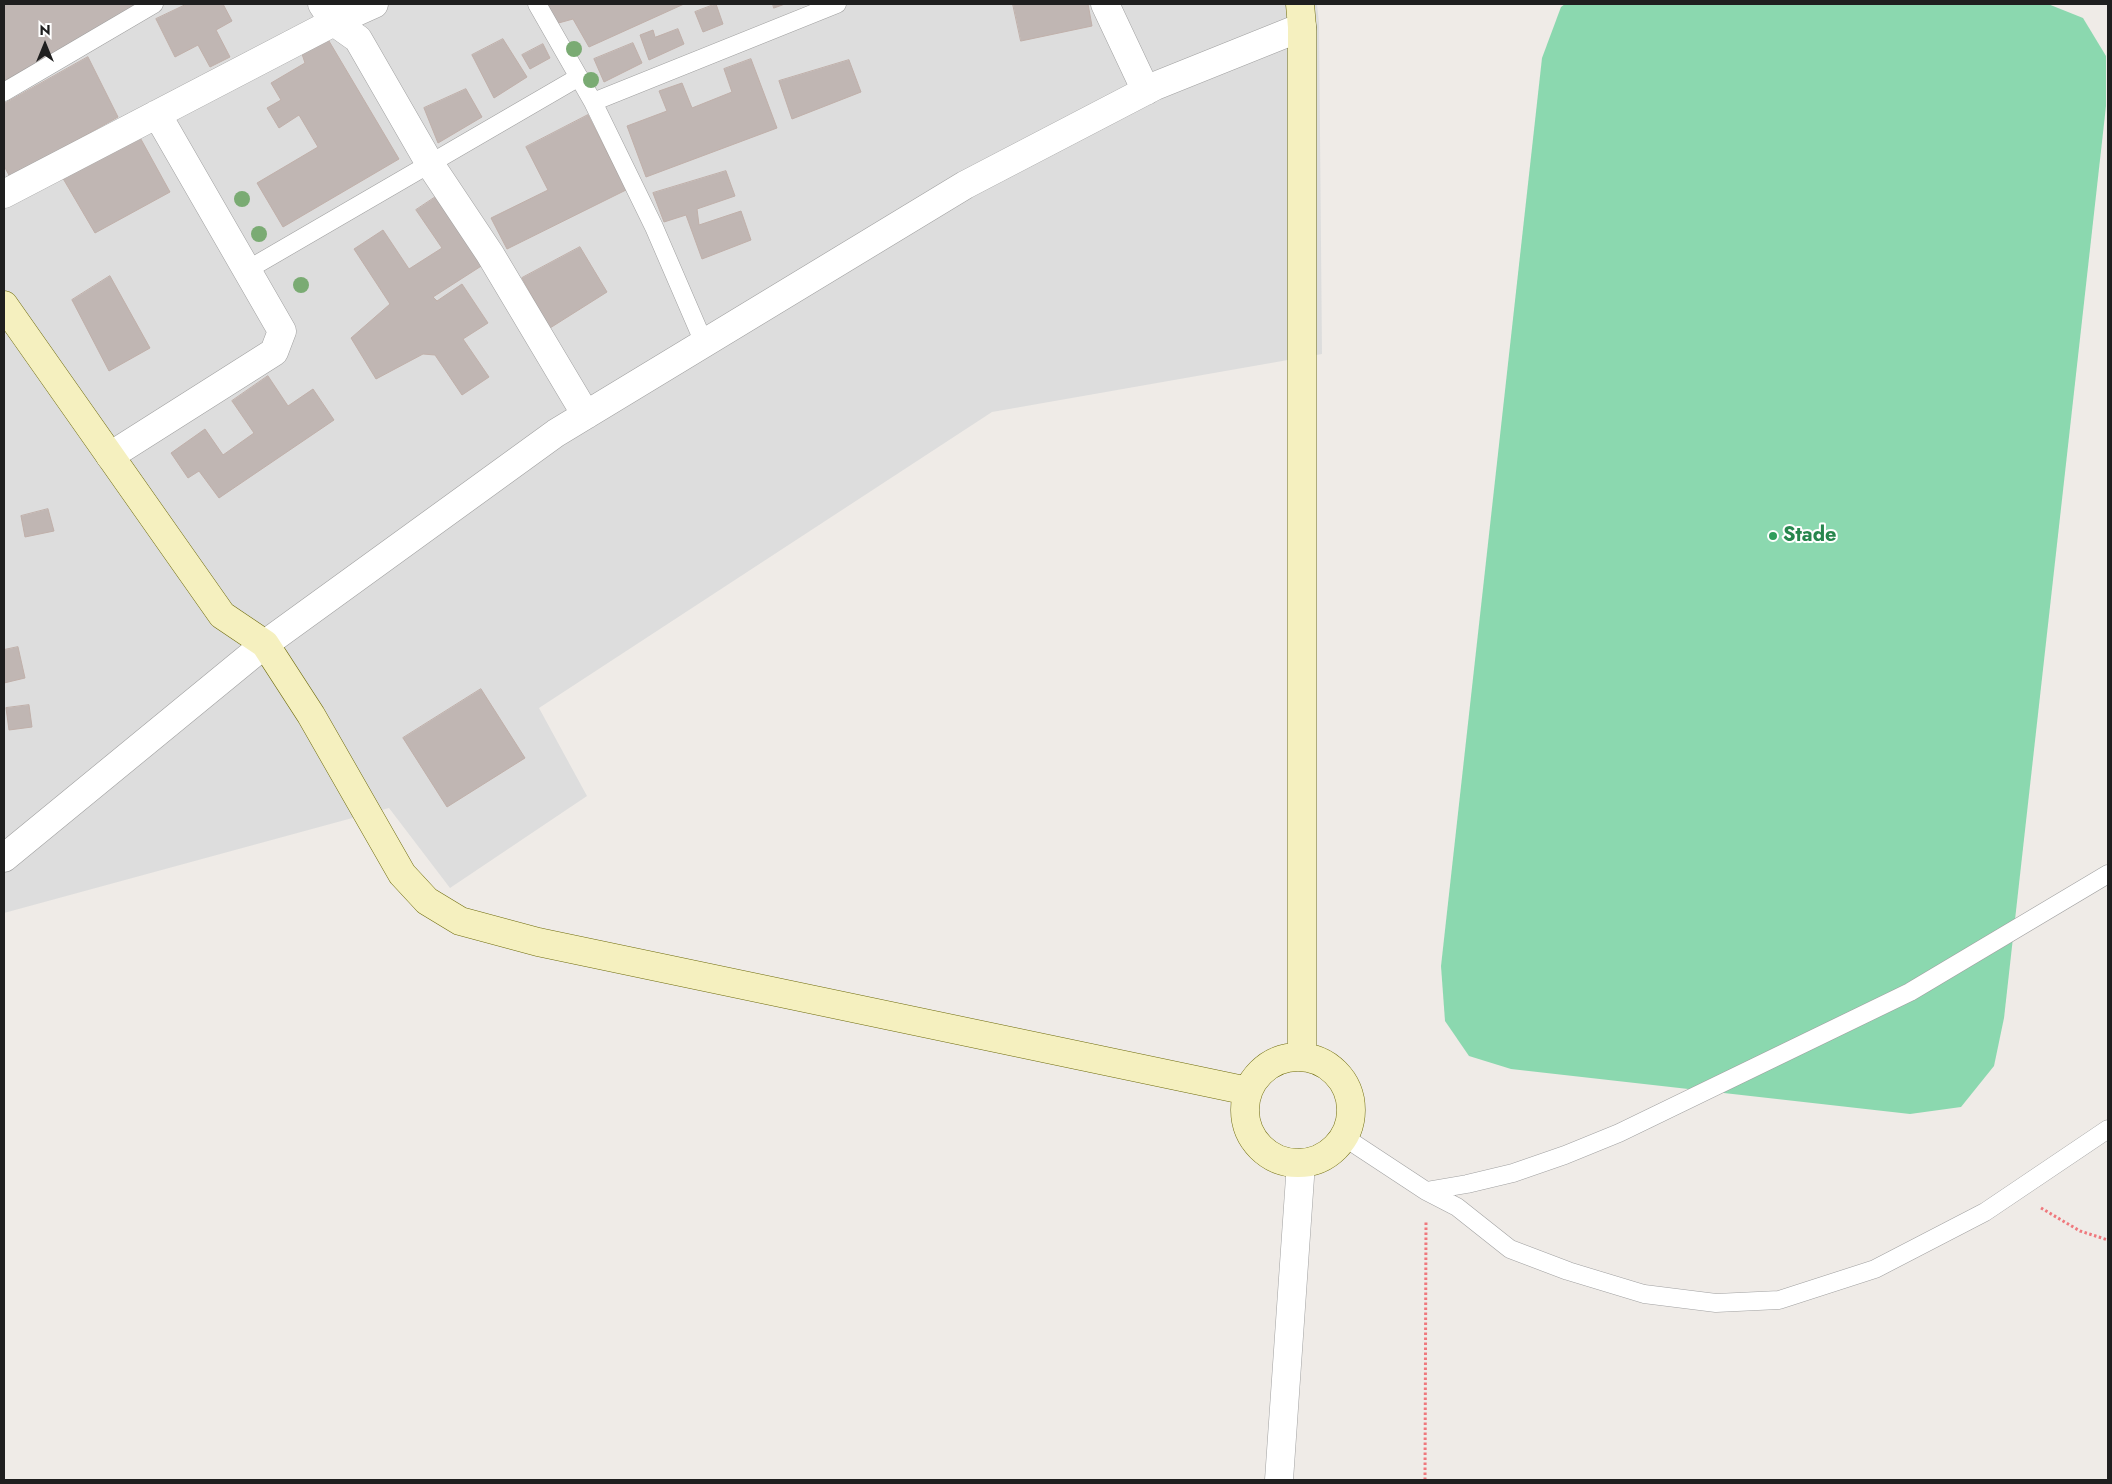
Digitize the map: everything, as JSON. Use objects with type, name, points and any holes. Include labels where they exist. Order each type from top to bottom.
[{"type":"street","points":[[4,194],[157,114],[328,13],[374,4]]},
{"type":"street","points":[[1105,4],[1146,90]]},
{"type":"street","points":[[328,13],[358,39],[430,164],[490,254],[586,415]]},
{"type":"street","points":[[4,858],[265,644],[556,433],[965,185],[1146,90],[1301,15],[1302,1057]]},
{"type":"street","points":[[110,456],[274,352],[282,331],[157,114]]},
{"type":"street","points":[[4,305],[222,615],[265,644],[311,715],[402,874],[427,901],[460,921],[538,942],[1248,1091]]},
{"type":"street","points":[[1302,1057],[1319,1061],[1335,1071],[1346,1085],[1352,1102],[1351,1120],[1344,1137],[1326,1155],[1301,1163],[1284,1161],[1268,1153],[1256,1141],[1247,1125],[1245,1108],[1248,1091],[1257,1076],[1269,1065],[1285,1058],[1302,1057]]},
{"type":"street","points":[[1279,1480],[1301,1163]]},
{"type":"lane","points":[[4,92],[154,4]]},
{"type":"lane","points":[[537,4],[593,102],[654,227],[704,343]]},
{"type":"lane","points":[[593,102],[837,4]]},
{"type":"lane","points":[[247,270],[579,77]]},
{"type":"lane","points":[[1426,1191],[1513,1173],[1565,1155],[1619,1133],[1910,992],[2108,874]]},
{"type":"lane","points":[[1344,1137],[1426,1191],[1456,1208],[1510,1249],[1568,1271],[1644,1294],[1716,1304],[1779,1300],[1875,1269],[1985,1212],[2108,1129]]},
{"type":"path","points":[[1425,1480],[1426,1191]]},
{"type":"path","points":[[2015,1192],[2080,1231],[2108,1240]]},
{"type":"shaded area","points":[[4,4],[1317,4],[1319,23],[1322,354],[992,412],[539,708],[587,796],[450,888],[389,808],[4,913]]},
{"type":"green space","name":"Stade","points":[[1565,4],[2048,4],[2083,18],[2106,56],[2106,106],[2004,1018],[1994,1066],[1961,1107],[1910,1114],[1511,1069],[1469,1056],[1445,1021],[1441,966],[1542,58],[1561,7]]},
{"type":"building","points":[[4,4],[140,4],[4,81]]},
{"type":"building","points":[[187,4],[223,4],[232,21],[216,30],[230,57],[210,67],[198,45],[175,57],[156,19]]},
{"type":"building","points":[[544,4],[684,4],[589,47],[573,19],[555,24]]},
{"type":"building","points":[[716,4],[723,24],[703,32],[695,12]]},
{"type":"building","points":[[773,4],[785,4],[774,8]]},
{"type":"building","points":[[1013,4],[1088,4],[1092,26],[1021,41]]},
{"type":"building","points":[[678,29],[684,44],[649,60],[640,35],[653,30],[655,37]]},
{"type":"building","points":[[326,36],[399,159],[283,227],[257,183],[318,147],[299,115],[279,128],[267,108],[281,100],[271,83],[305,63],[301,51]]},
{"type":"building","points":[[503,39],[527,77],[494,98],[472,55]]},
{"type":"building","points":[[633,43],[642,63],[604,82],[594,59]]},
{"type":"building","points":[[543,44],[550,58],[530,69],[522,55]]},
{"type":"building","points":[[88,57],[118,117],[10,177],[4,166],[4,104]]},
{"type":"building","points":[[751,59],[777,128],[646,177],[627,126],[667,111],[659,91],[682,83],[692,108],[732,92],[724,69]]},
{"type":"building","points":[[849,60],[861,92],[792,119],[779,81]]},
{"type":"building","points":[[466,89],[482,117],[438,143],[424,108]]},
{"type":"building","points":[[588,115],[626,190],[507,249],[491,218],[548,190],[526,147]]},
{"type":"building","points":[[137,132],[170,192],[95,233],[61,175]]},
{"type":"building","points":[[726,171],[735,196],[697,209],[699,225],[741,211],[751,240],[702,259],[686,215],[664,222],[653,193]]},
{"type":"building","points":[[440,194],[486,263],[433,297],[437,301],[462,284],[488,323],[463,339],[489,377],[462,395],[435,355],[423,354],[376,379],[351,338],[390,304],[354,249],[383,230],[409,269],[442,248],[416,210]]},
{"type":"building","points":[[580,247],[607,292],[550,328],[522,278]]},
{"type":"building","points":[[110,276],[150,348],[109,371],[72,300]]},
{"type":"building","points":[[268,376],[288,406],[313,389],[334,420],[219,498],[199,471],[188,478],[171,453],[205,429],[223,455],[254,433],[232,401]]},
{"type":"building","points":[[48,509],[54,531],[25,537],[21,516]]},
{"type":"building","points":[[18,647],[25,678],[4,683],[4,650]]},
{"type":"building","points":[[481,689],[525,758],[447,807],[403,738]]},
{"type":"building","points":[[29,705],[32,727],[9,730],[6,708]]},
{"type":"place","name":"Stade","points":[[1773,536]]}]
